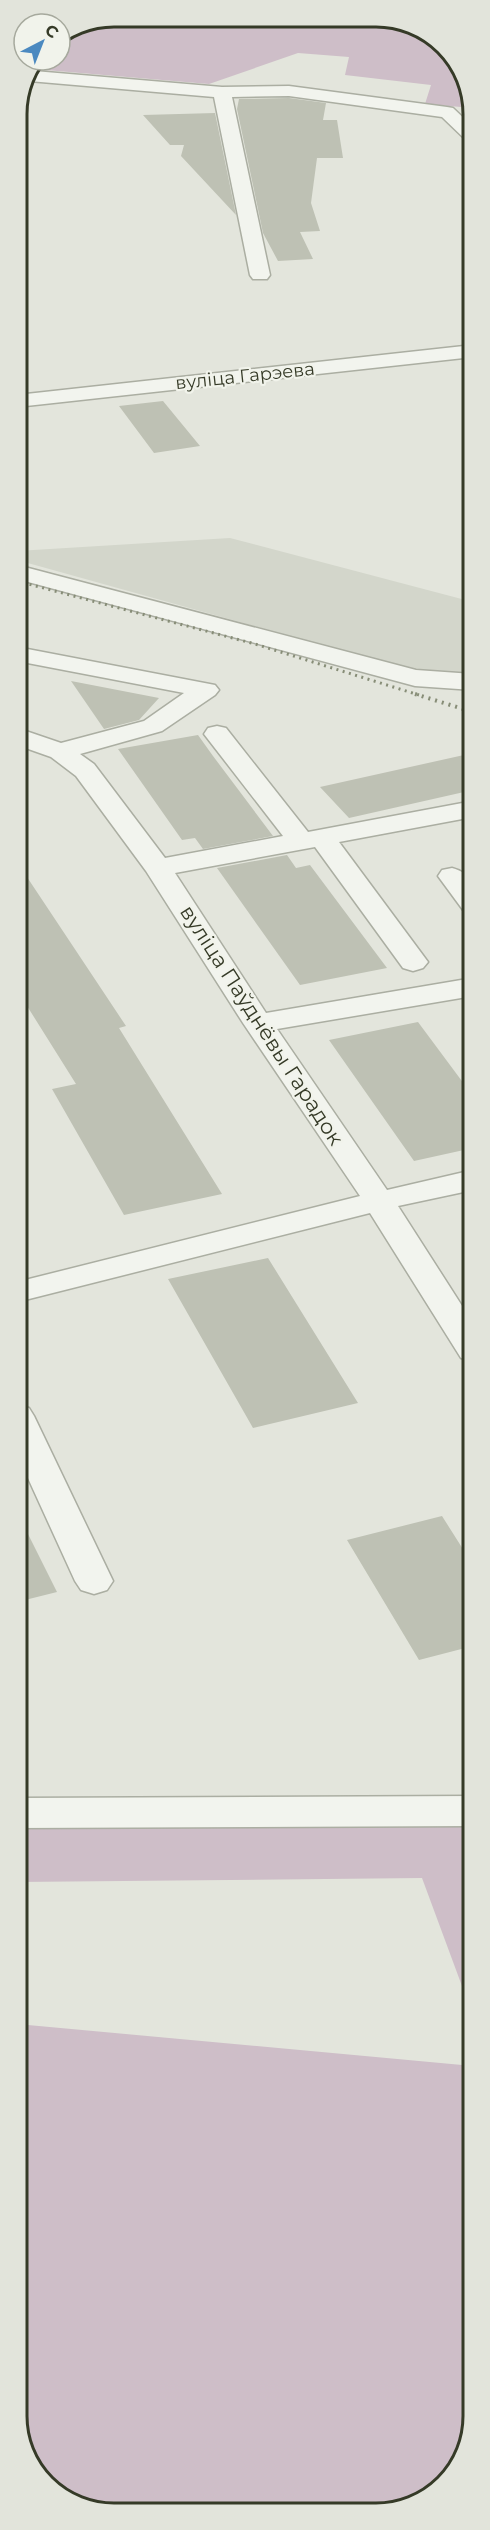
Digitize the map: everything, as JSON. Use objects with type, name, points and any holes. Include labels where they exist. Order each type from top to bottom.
[{"type":"street","points":[[36,76],[222,92],[260,89],[289,91],[447,112],[463,127]]},
{"type":"street","points":[[222,92],[260,274]]},
{"type":"street","name":"вуліца Гарэева","points":[[27,400],[463,352]]},
{"type":"street","points":[[27,575],[415,678],[463,681]]},
{"type":"street","points":[[27,656],[206,690],[153,726],[60,751]]},
{"type":"street","points":[[217,734],[312,840],[413,962]]},
{"type":"street","name":"вуліца Паўднёвы Гарадок","points":[[27,739],[60,751],[85,771],[158,868],[258,1023],[379,1201],[463,1334]]},
{"type":"street","points":[[158,868],[463,811]]},
{"type":"street","points":[[452,876],[463,891]]},
{"type":"street","points":[[258,1023],[463,989]]},
{"type":"street","points":[[27,1289],[379,1201],[463,1182]]},
{"type":"street","points":[[27,1437],[94,1581]]},
{"type":"street","points":[[27,1813],[463,1811]]},
{"type":"shaded area","points":[[114,27],[365,27],[393,29],[419,39],[441,57],[456,81],[462,107],[425,104],[431,85],[345,75],[349,57],[298,53],[209,84],[69,72],[72,72],[72,39],[97,29]]},
{"type":"shaded area","points":[[230,538],[463,599],[463,684],[27,563],[27,550]]},
{"type":"shaded area","points":[[463,1826],[463,1989],[422,1878],[27,1882],[27,1827]]},
{"type":"shaded area","points":[[27,2025],[463,2065],[463,2416],[456,2449],[441,2473],[429,2485],[398,2500],[376,2503],[114,2503],[86,2498],[71,2491],[49,2473],[34,2449],[27,2416]]},
{"type":"building","points":[[289,98],[326,103],[323,120],[337,120],[343,158],[317,158],[311,203],[320,231],[300,232],[313,259],[278,261],[263,233],[237,109],[239,99]]},
{"type":"building","points":[[215,113],[236,215],[181,156],[184,145],[170,145],[143,115]]},
{"type":"building","points":[[163,401],[200,446],[154,453],[119,406]]},
{"type":"building","points":[[71,681],[159,698],[139,720],[104,729]]},
{"type":"building","points":[[198,735],[273,836],[203,849],[195,838],[182,840],[118,749]]},
{"type":"building","points":[[463,755],[463,792],[349,818],[320,787]]},
{"type":"building","points":[[287,855],[296,868],[310,865],[387,968],[300,985],[217,868]]},
{"type":"building","points":[[27,877],[126,1026],[119,1028],[222,1194],[124,1215],[52,1089],[76,1084],[27,1006]]},
{"type":"building","points":[[418,1022],[463,1083],[463,1150],[414,1161],[329,1040]]},
{"type":"building","points":[[268,1258],[358,1403],[253,1428],[168,1279]]},
{"type":"building","points":[[442,1516],[463,1549],[463,1649],[419,1660],[347,1540]]},
{"type":"building","points":[[27,1532],[57,1592],[27,1600]]},
{"type":"railway","points":[[27,584],[255,644],[419,695]]},
{"type":"railway","points":[[415,694],[463,709]]}]
